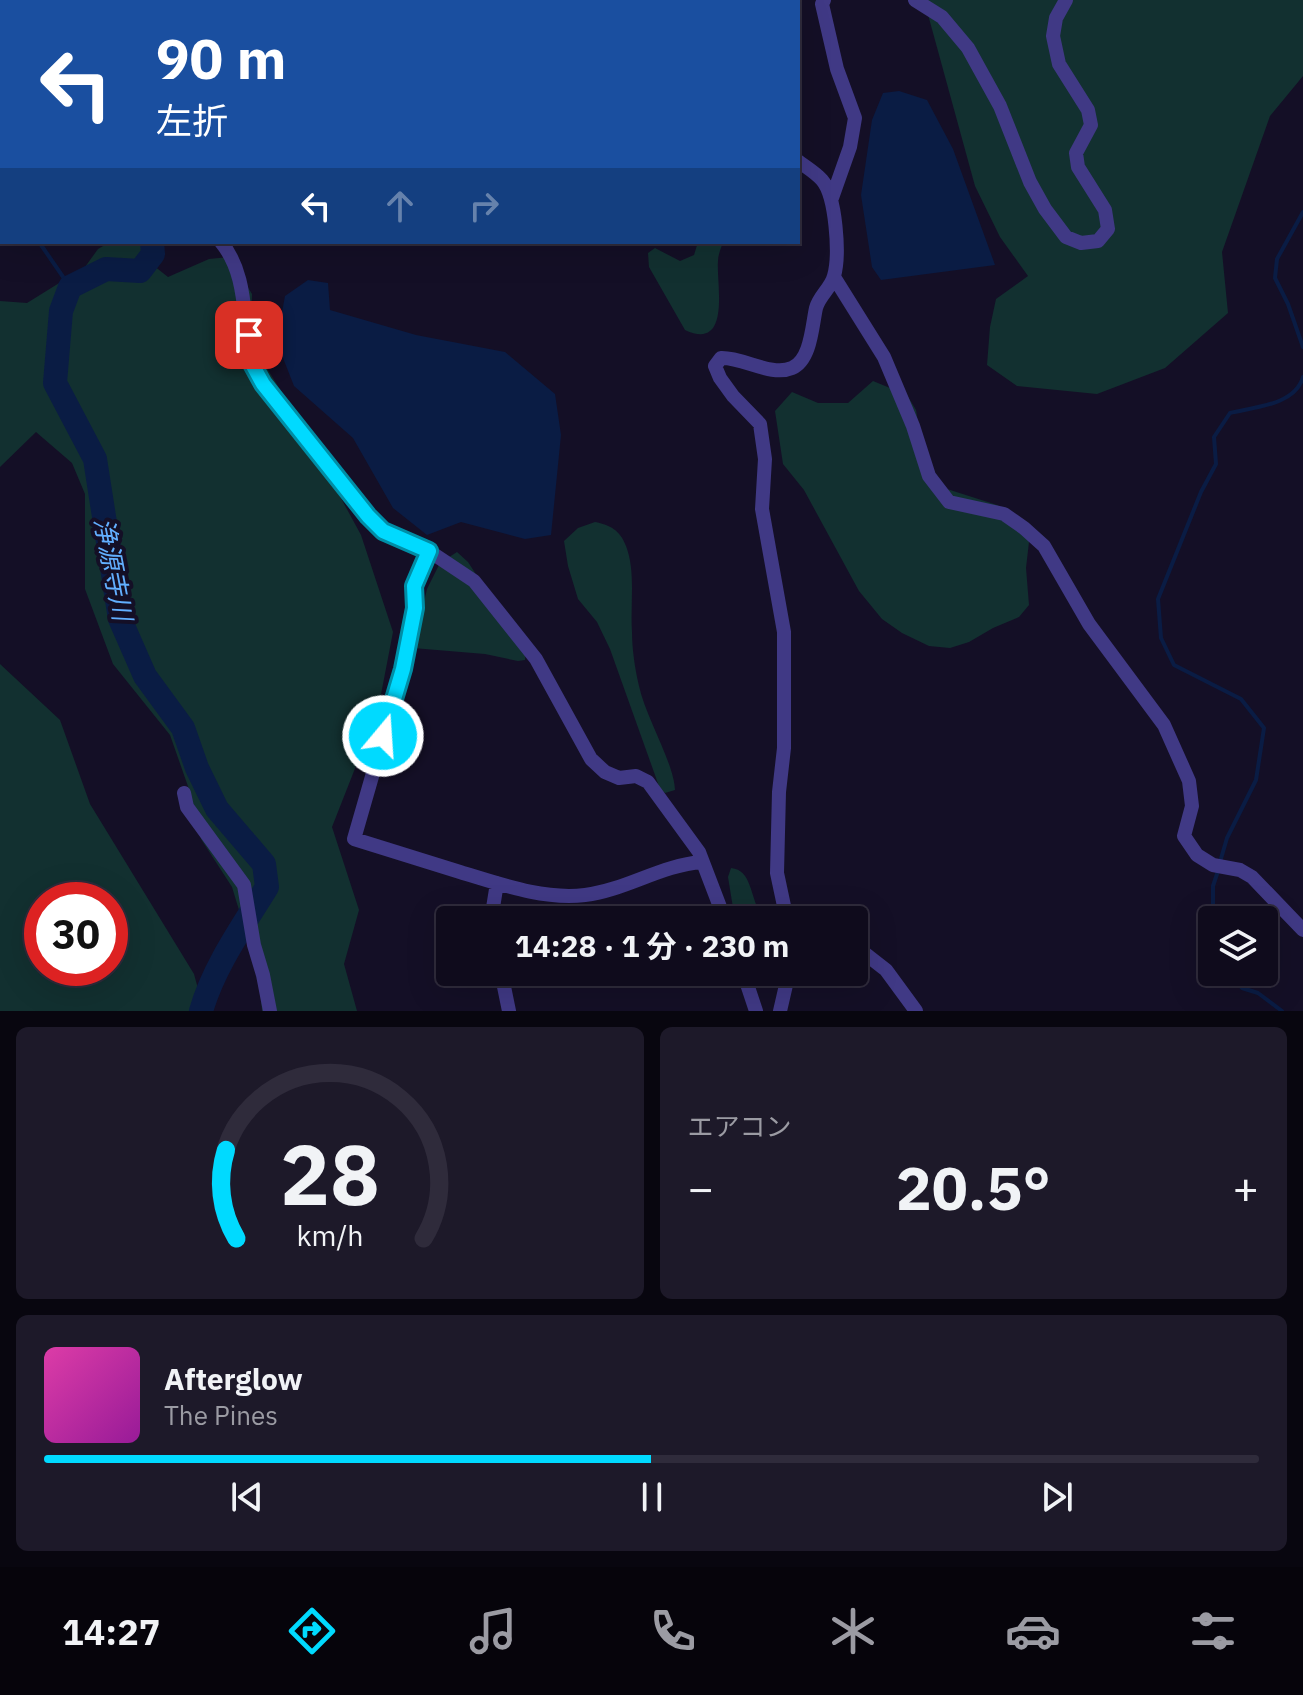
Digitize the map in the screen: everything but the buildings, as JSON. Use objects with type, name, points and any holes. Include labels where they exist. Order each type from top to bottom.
[{"type":"street","points":[[824,0],[822,4],[837,69],[855,118],[850,147],[832,198]]},
{"type":"street","points":[[915,0],[942,17],[968,48],[1000,106],[1030,182],[1045,209],[1066,237],[1081,243],[1098,241],[1108,229],[1105,210],[1078,167],[1076,153],[1091,125],[1088,110],[1059,64],[1053,36],[1056,18],[1066,0]]},
{"type":"street","points":[[784,906],[777,873],[784,748],[784,632],[762,509],[765,459],[760,424],[733,396],[715,366],[721,358],[733,358],[774,369],[795,367],[803,360],[818,301],[834,277],[836,239],[832,198],[823,181],[800,163]]},
{"type":"street","points":[[223,244],[230,253],[246,305],[252,364],[263,384],[383,531],[429,551],[474,581],[536,659],[591,759],[605,772],[619,778],[636,776],[648,782],[687,834],[719,906]]},
{"type":"street","points":[[834,277],[884,357],[913,426],[929,476],[949,502],[1004,514],[1044,546],[1089,624],[1157,712],[1189,781],[1192,806],[1184,836],[1197,855],[1213,865],[1240,870],[1252,877],[1303,930]]},
{"type":"street","points":[[429,551],[414,586],[415,608],[403,669],[354,839],[497,883],[557,897],[588,895],[618,888],[682,863],[702,862]]},
{"type":"street","points":[[184,793],[187,807],[244,885],[270,1011]]},
{"type":"street","points":[[493,906],[497,883]]},
{"type":"street","points":[[868,956],[886,970],[916,1011]]},
{"type":"street","points":[[504,986],[509,1011]]},
{"type":"street","points":[[748,986],[756,1011]]},
{"type":"street","points":[[780,1011],[786,986]]},
{"type":"green space","points":[[924,0],[1303,0],[1303,76],[1270,116],[1222,252],[1228,313],[1165,368],[1097,394],[1017,386],[987,365],[996,299],[1028,276],[1000,237],[975,186]]},
{"type":"green space","points":[[107,244],[145,244],[144,258],[168,277],[209,259],[229,257],[252,294],[251,343],[293,410],[361,535],[393,632],[378,710],[332,827],[359,910],[344,964],[357,1011],[262,1011],[259,976],[232,887],[201,839],[190,792],[170,735],[113,664],[85,589],[85,494],[72,463],[36,432],[0,467],[0,301],[27,303],[85,267],[98,249]]},
{"type":"green space","points":[[697,244],[722,244],[718,259],[716,323],[710,331],[700,334],[685,330],[649,267],[648,253],[655,248],[680,261],[694,255]]},
{"type":"green space","points":[[873,381],[907,395],[916,410],[924,458],[947,489],[997,505],[1019,517],[1027,532],[1029,605],[1019,617],[969,642],[950,648],[929,646],[882,619],[859,591],[804,490],[783,464],[775,411],[792,392],[818,403],[848,403]]},
{"type":"green space","points":[[595,522],[618,532],[629,556],[635,666],[643,699],[673,779],[675,790],[665,793],[660,789],[610,649],[597,622],[578,599],[568,566],[564,541],[578,528]]},
{"type":"green space","points":[[457,552],[468,562],[526,651],[525,660],[413,648],[427,589],[440,563]]},
{"type":"green space","points":[[0,664],[60,720],[90,804],[194,974],[204,1011],[0,1011]]},
{"type":"green space","points":[[731,868],[743,874],[757,906],[733,906],[728,877]]},
{"type":"water","points":[[899,91],[927,100],[953,149],[995,265],[881,280],[872,267],[861,195],[872,120],[883,93]]},
{"type":"water","points":[[308,280],[328,283],[330,310],[416,335],[505,352],[555,394],[561,435],[551,535],[525,539],[461,522],[427,535],[393,508],[353,438],[294,386],[283,358],[280,323],[285,296]]},
{"type":"waterway","points":[[1303,212],[1277,259],[1275,278],[1303,347]]},
{"type":"waterway","points":[[40,244],[70,287]]},
{"type":"waterway","name":"浄源寺川","points":[[152,244],[153,254],[140,271],[106,269],[70,287],[61,311],[55,383],[95,459],[120,619],[145,676],[183,728],[197,768],[217,809],[264,864],[267,887],[221,962],[201,1011]]},
{"type":"waterway","points":[[1220,862],[1227,838],[1256,780],[1264,728],[1241,699],[1174,665],[1161,638],[1158,599],[1201,492],[1216,464],[1214,437],[1230,413],[1283,399],[1292,394],[1303,377]]},
{"type":"waterway","points":[[1213,906],[1213,886],[1218,871]]},
{"type":"waterway","points":[[1240,986],[1258,993],[1282,1011]]},
{"type":"route","points":[[249,335],[252,364],[263,384],[368,516],[383,531],[429,551],[414,586],[415,608],[403,669],[383,736]]}]
